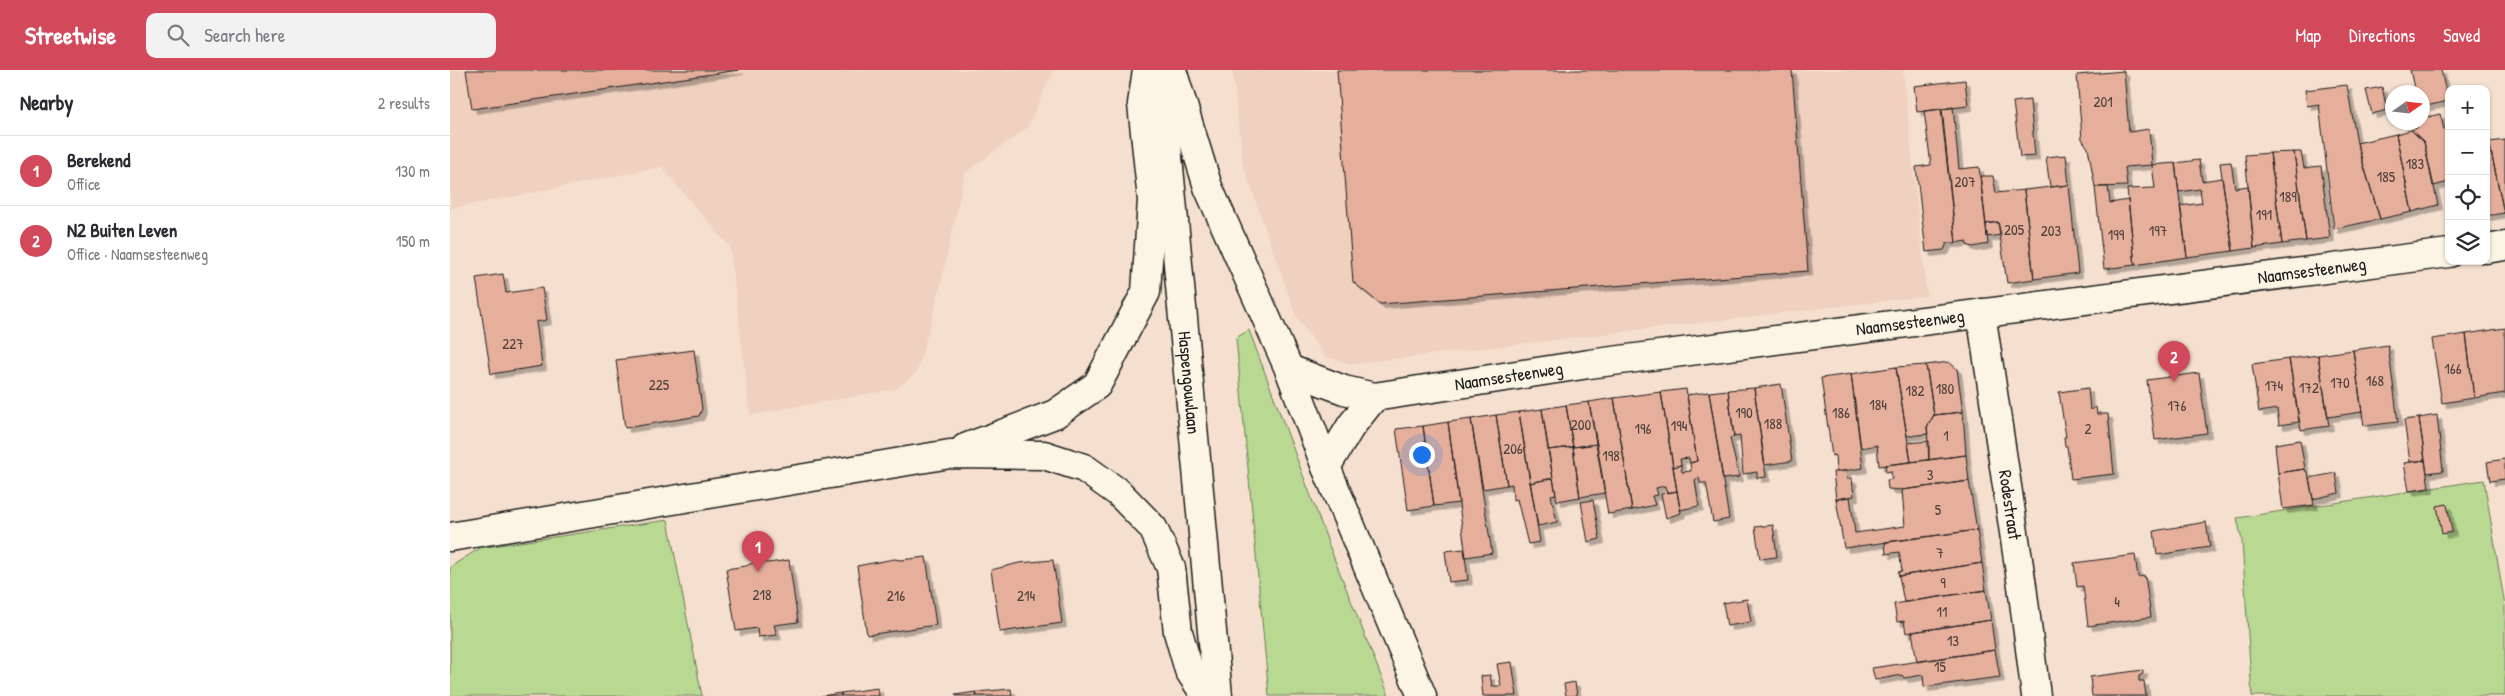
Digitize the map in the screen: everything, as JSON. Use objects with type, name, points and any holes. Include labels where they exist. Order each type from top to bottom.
[{"type":"main road","points":[[950,454],[1055,414],[1097,385],[1146,292],[1152,200],[1142,104],[1147,70]]},
{"type":"main road","name":"Haspengouwlaan","points":[[1160,70],[1218,696]]},
{"type":"main road","points":[[1172,70],[1208,187],[1289,369],[1326,467],[1422,696]]},
{"type":"main road","points":[[2490,248],[2505,246]]},
{"type":"main road","name":"Naamsesteenweg","points":[[1289,369],[1344,390],[1374,397],[1599,362],[2445,254]]},
{"type":"main road","name":"Rodestraat","points":[[1981,313],[2022,586],[2036,696]]},
{"type":"main road","points":[[1326,467],[1351,426],[1374,397]]},
{"type":"main road","points":[[455,541],[508,526],[950,454],[1044,455],[1084,468],[1119,493],[1153,528],[1171,568],[1178,632],[1183,651],[1189,670],[1206,696]]},
{"type":"shaded area","points":[[450,70],[1054,70],[1027,128],[965,173],[938,297],[917,372],[896,389],[750,415],[730,247],[661,167],[450,209]]},
{"type":"shaded area","points":[[1232,70],[1903,70],[1927,296],[1352,364],[1325,357],[1296,316],[1243,165]]},
{"type":"green space","points":[[1249,330],[1332,553],[1389,696],[1269,696],[1236,338]]},
{"type":"green space","points":[[2484,480],[2505,606],[2505,696],[2252,696],[2242,541],[2237,518]]},
{"type":"green space","points":[[668,520],[702,696],[450,696],[450,567],[480,548]]},
{"type":"building","points":[[466,70],[739,70],[472,109]]},
{"type":"building","points":[[1337,70],[1792,70],[1808,271],[1380,304],[1353,282]]},
{"type":"building","points":[[2410,70],[2441,70],[2445,88],[2445,102],[2430,105],[2430,85],[2413,85]]},
{"type":"building","points":[[2124,71],[2129,132],[2149,129],[2152,165],[2125,167],[2127,186],[2095,187],[2088,148],[2082,139],[2077,75]]},
{"type":"building","points":[[1965,80],[1968,106],[1917,112],[1914,86]]},
{"type":"building","points":[[2347,85],[2357,143],[2380,219],[2334,229],[2319,104],[2307,106],[2305,90]]},
{"type":"building","points":[[2382,87],[2385,111],[2372,114],[2366,90]]},
{"type":"building","points":[[2030,100],[2035,156],[2020,157],[2013,102]]},
{"type":"building","points":[[1953,107],[1959,169],[1979,167],[1988,244],[1973,247],[1967,245],[1966,241],[1956,243],[1942,109]]},
{"type":"building","points":[[1941,109],[1956,243],[1947,243],[1944,250],[1926,252],[1916,167],[1931,165],[1924,111]]},
{"type":"building","points":[[2440,114],[2445,129],[2445,183],[2433,186],[2424,142],[2411,130],[2430,130],[2430,116]]},
{"type":"building","points":[[2411,130],[2424,142],[2438,205],[2412,212],[2396,134]]},
{"type":"building","points":[[2396,134],[2412,212],[2380,219],[2357,143]]},
{"type":"building","points":[[2505,140],[2505,213],[2490,147],[2490,142]]},
{"type":"building","points":[[2490,147],[2504,213],[2490,215]]},
{"type":"building","points":[[2294,152],[2301,152],[2304,168],[2321,166],[2330,238],[2306,241]]},
{"type":"building","points":[[2294,152],[2306,241],[2282,244],[2270,153]]},
{"type":"building","points":[[2270,153],[2282,244],[2254,248],[2245,155]]},
{"type":"building","points":[[2066,155],[2069,185],[2050,187],[2046,157]]},
{"type":"building","points":[[2199,160],[2202,181],[2222,178],[2233,251],[2187,257],[2180,206],[2202,203],[2200,189],[2179,192],[2175,163]]},
{"type":"building","points":[[2231,162],[2235,188],[2248,186],[2254,248],[2233,251],[2220,163]]},
{"type":"building","points":[[2175,163],[2187,257],[2135,265],[2127,189],[2155,188],[2152,165]]},
{"type":"building","points":[[1980,176],[1993,176],[1996,193],[2024,190],[2034,279],[2007,283],[1998,222],[1986,224]]},
{"type":"building","points":[[2069,185],[2078,273],[2034,279],[2024,190]]},
{"type":"building","points":[[2095,187],[2108,187],[2110,203],[2128,200],[2135,265],[2104,269]]},
{"type":"building","points":[[1998,222],[2001,235],[1987,237],[1986,224]]},
{"type":"building","points":[[503,274],[506,293],[542,288],[547,320],[536,322],[542,366],[491,374],[476,278]]},
{"type":"building","points":[[2505,328],[2505,393],[2474,398],[2466,334]]},
{"type":"building","points":[[2466,334],[2474,398],[2442,403],[2432,339]]},
{"type":"building","points":[[2388,345],[2398,422],[2364,426],[2353,350]]},
{"type":"building","points":[[694,350],[702,409],[699,416],[625,428],[616,360]]},
{"type":"building","points":[[2353,350],[2362,412],[2328,417],[2318,355]]},
{"type":"building","points":[[2318,355],[2329,426],[2301,430],[2289,359]]},
{"type":"building","points":[[2289,359],[2299,422],[2279,425],[2277,409],[2259,412],[2252,364]]},
{"type":"building","points":[[1949,362],[1957,369],[1963,412],[1934,415],[1926,365]]},
{"type":"building","points":[[1926,365],[1934,415],[1927,427],[1928,434],[1907,436],[1896,367]]},
{"type":"building","points":[[1896,367],[1911,462],[1879,466],[1877,445],[1861,448],[1851,374]]},
{"type":"building","points":[[2199,373],[2207,433],[2155,440],[2147,380]]},
{"type":"building","points":[[1851,374],[1863,468],[1836,472],[1835,455],[1832,456],[1821,378]]},
{"type":"building","points":[[1781,384],[1792,461],[1765,465],[1754,388]]},
{"type":"building","points":[[1754,388],[1766,477],[1757,478],[1757,472],[1743,474],[1740,436],[1734,437],[1728,390]]},
{"type":"building","points":[[2088,388],[2090,410],[2096,407],[2097,414],[2108,414],[2114,474],[2071,479],[2059,392]]},
{"type":"building","points":[[1686,389],[1697,461],[1690,463],[1689,458],[1680,459],[1681,465],[1673,467],[1661,392]]},
{"type":"building","points":[[1728,390],[1734,437],[1730,438],[1739,477],[1723,479],[1709,392]]},
{"type":"building","points":[[1661,392],[1677,491],[1667,493],[1665,486],[1656,488],[1658,495],[1652,496],[1655,505],[1632,510],[1614,398]]},
{"type":"building","points":[[1709,392],[1729,519],[1713,522],[1706,483],[1700,483],[1699,477],[1695,480],[1699,506],[1680,510],[1673,467],[1681,465],[1682,472],[1691,471],[1690,463],[1697,461],[1687,395]]},
{"type":"building","points":[[1614,398],[1632,510],[1608,514],[1589,402]]},
{"type":"building","points":[[1589,402],[1597,444],[1573,447],[1566,405]]},
{"type":"building","points":[[1566,405],[1573,447],[1548,450],[1542,409]]},
{"type":"building","points":[[1542,409],[1553,478],[1530,483],[1519,412]]},
{"type":"building","points":[[1519,412],[1540,542],[1528,544],[1517,499],[1513,500],[1512,484],[1507,485],[1496,415]]},
{"type":"building","points":[[1963,412],[1966,455],[1929,460],[1927,427],[1934,415]]},
{"type":"building","points":[[1496,415],[1507,485],[1483,489],[1471,419]]},
{"type":"building","points":[[2437,415],[2443,471],[2427,473],[2419,418]]},
{"type":"building","points":[[2419,418],[2425,460],[2410,462],[2404,420]]},
{"type":"building","points":[[1471,419],[1492,553],[1466,557],[1448,422]]},
{"type":"building","points":[[1448,422],[1459,503],[1434,506],[1423,426]]},
{"type":"building","points":[[1423,426],[1434,506],[1408,510],[1396,429]]},
{"type":"building","points":[[2300,440],[2305,469],[2278,473],[2275,444]]},
{"type":"building","points":[[1929,441],[1929,460],[1911,462],[1908,443]]},
{"type":"building","points":[[1597,444],[1605,493],[1580,497],[1573,447]]},
{"type":"building","points":[[1573,447],[1580,497],[1557,501],[1548,450]]},
{"type":"building","points":[[1966,455],[1969,481],[1902,490],[1888,489],[1887,480],[1892,479],[1891,471],[1886,472],[1885,465]]},
{"type":"building","points":[[2505,459],[2505,479],[2490,481],[2487,462]]},
{"type":"building","points":[[2425,460],[2429,488],[2409,491],[2404,463]]},
{"type":"building","points":[[2305,469],[2308,472],[2314,505],[2283,509],[2278,473]]},
{"type":"building","points":[[1846,471],[1847,479],[1852,478],[1854,496],[1836,499],[1833,472]]},
{"type":"building","points":[[2336,473],[2339,493],[2313,499],[2309,478]]},
{"type":"building","points":[[1553,478],[1556,494],[1551,495],[1557,522],[1538,526],[1530,483]]},
{"type":"building","points":[[1969,481],[1977,530],[1844,548],[1836,499],[1850,497],[1855,533],[1905,526],[1902,490]]},
{"type":"building","points":[[1677,491],[1681,513],[1666,518],[1661,494]]},
{"type":"building","points":[[1593,500],[1600,539],[1588,542],[1581,502]]},
{"type":"building","points":[[2447,504],[2452,532],[2442,534],[2437,506]]},
{"type":"building","points":[[2206,522],[2210,547],[2157,555],[2154,531]]},
{"type":"building","points":[[1773,525],[1777,557],[1760,559],[1755,527]]},
{"type":"building","points":[[1977,530],[1982,563],[1899,576],[1898,572],[1902,571],[1899,552],[1886,554],[1885,542]]},
{"type":"building","points":[[1464,549],[1468,580],[1449,582],[1445,551]]},
{"type":"building","points":[[2135,555],[2138,577],[2145,576],[2151,617],[2088,626],[2083,586],[2077,587],[2074,563]]},
{"type":"building","points":[[926,557],[936,625],[867,635],[857,566],[894,559]]},
{"type":"building","points":[[789,560],[798,622],[774,625],[777,635],[758,637],[757,628],[736,631],[726,569],[746,566],[757,561],[768,563]]},
{"type":"building","points":[[1053,560],[1062,623],[1000,632],[991,570],[1019,563]]},
{"type":"building","points":[[1982,563],[1986,590],[1904,602],[1899,576]]},
{"type":"building","points":[[1986,590],[1991,620],[1906,633],[1904,621],[1897,622],[1894,604]]},
{"type":"building","points":[[1747,599],[1751,622],[1727,626],[1723,603]]},
{"type":"building","points":[[1991,620],[1995,650],[1917,662],[1912,632]]},
{"type":"building","points":[[1995,650],[2000,677],[1924,687],[1923,675],[1904,678],[1902,675],[1875,680],[1872,668]]},
{"type":"building","points":[[1512,662],[1517,696],[1483,696],[1481,676],[1490,675],[1492,686],[1501,686],[1497,664]]},
{"type":"building","points":[[2143,670],[2143,674],[2139,676],[2139,681],[2144,681],[2146,696],[2092,696],[2090,677]]},
{"type":"building","points":[[1575,682],[1577,696],[1566,696],[1564,684]]},
{"type":"building","points":[[878,688],[879,696],[841,696],[841,693]]},
{"type":"building","points":[[1011,689],[1012,696],[977,696],[976,692]]},
{"type":"building","points":[[976,692],[977,696],[955,695]]},
{"type":"building","points":[[841,693],[841,696],[821,696]]},
{"type":"place","name":"N2 Buiten Leven","points":[[2174,382]]},
{"type":"place","name":"Berekend","points":[[758,572]]}]
